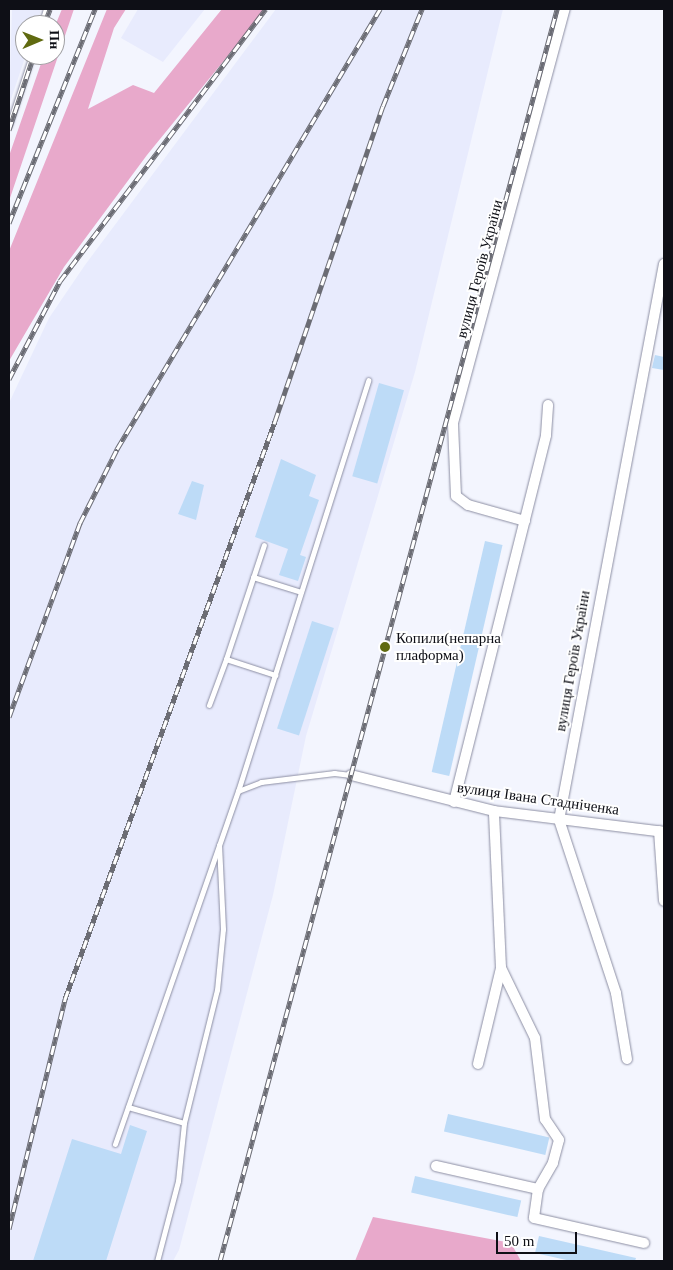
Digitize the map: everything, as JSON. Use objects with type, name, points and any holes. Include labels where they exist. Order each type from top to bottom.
[{"type":"street","name":"вулиця Героїв України","points":[[525,521],[468,505],[456,496],[453,423],[565,9]]},
{"type":"street","name":"вулиця Героїв України","points":[[627,1059],[616,993],[559,820],[664,264]]},
{"type":"street","points":[[454,802],[546,435],[548,405]]},
{"type":"street","name":"вулиця Івана Стадніченка","points":[[351,775],[494,811],[662,832]]},
{"type":"street","points":[[478,1064],[501,968],[494,811]]},
{"type":"street","points":[[662,832],[664,901]]},
{"type":"street","points":[[501,968],[536,1038],[545,1119],[559,1140],[553,1163],[538,1189],[534,1218],[644,1243]]},
{"type":"street","points":[[436,1166],[538,1189]]},
{"type":"lane","points":[[9,125],[29,65]]},
{"type":"lane","points":[[115,1144],[238,791],[368,380]]},
{"type":"lane","points":[[209,705],[264,545]]},
{"type":"lane","points":[[253,577],[301,592]]},
{"type":"lane","points":[[226,659],[275,675]]},
{"type":"lane","points":[[238,791],[261,782],[334,773],[351,775]]},
{"type":"lane","points":[[157,1261],[178,1181],[184,1123],[217,990],[223,930],[219,841]]},
{"type":"lane","points":[[128,1107],[184,1123]]},
{"type":"shaded area","points":[[12,9],[41,9],[39,15],[15,15],[15,65],[23,65],[9,105]]},
{"type":"shaded area","points":[[62,9],[74,9],[65,36],[65,15],[60,15]]},
{"type":"shaded area","points":[[107,9],[126,9],[114,28],[88,109],[133,85],[154,93],[222,9],[266,9],[147,155],[64,267],[9,361],[9,251]]},
{"type":"shaded area","points":[[138,9],[205,9],[163,62],[121,38]]},
{"type":"shaded area","points":[[276,9],[503,9],[415,372],[306,736],[273,895],[179,1250],[173,1261],[9,1261],[9,403],[49,318],[85,265]]},
{"type":"shaded area","points":[[41,65],[55,65],[9,201],[9,156]]},
{"type":"shaded area","points":[[373,1217],[511,1243],[521,1261],[355,1261]]},
{"type":"building","points":[[655,355],[664,357],[664,370],[652,368]]},
{"type":"building","points":[[379,383],[404,390],[377,483],[352,476]]},
{"type":"building","points":[[281,459],[316,475],[309,496],[319,500],[300,555],[306,557],[298,581],[279,575],[288,549],[255,537]]},
{"type":"building","points":[[192,481],[204,485],[196,520],[178,514]]},
{"type":"building","points":[[485,541],[503,545],[449,776],[432,772]]},
{"type":"building","points":[[312,621],[334,628],[299,736],[277,728]]},
{"type":"building","points":[[448,1114],[549,1137],[545,1155],[444,1132]]},
{"type":"building","points":[[130,1125],[147,1131],[106,1261],[33,1261],[72,1139],[121,1154]]},
{"type":"building","points":[[415,1176],[521,1201],[517,1217],[411,1193]]},
{"type":"building","points":[[539,1236],[636,1258],[635,1261],[571,1261],[535,1253]]},
{"type":"railway","points":[[48,15],[50,9]]},
{"type":"railway","points":[[9,223],[95,9]]},
{"type":"railway","points":[[9,379],[60,281],[266,9]]},
{"type":"railway","points":[[9,717],[80,523],[117,449],[380,9]]},
{"type":"railway","points":[[9,1229],[65,999],[275,421],[383,106],[422,9]]},
{"type":"railway","points":[[220,1261],[557,9]]},
{"type":"railway","points":[[9,130],[31,65]]},
{"type":"place","name":"Копили(непарна плаформа)","points":[[385,647]]}]
